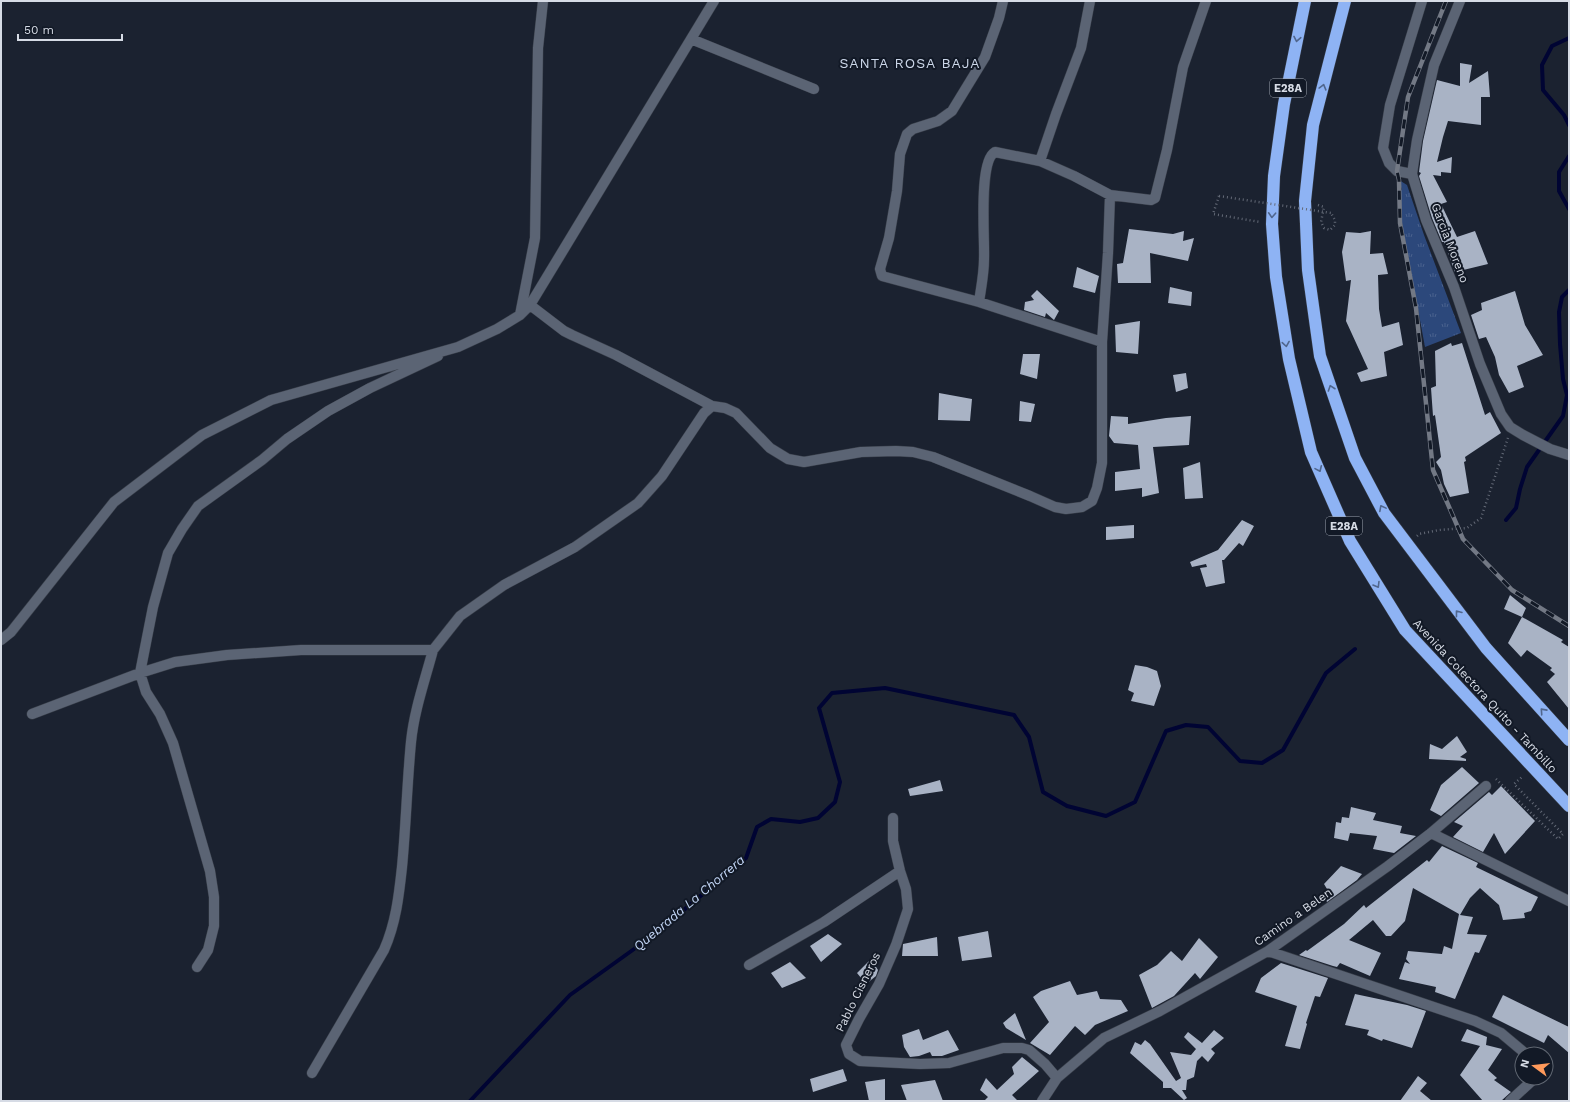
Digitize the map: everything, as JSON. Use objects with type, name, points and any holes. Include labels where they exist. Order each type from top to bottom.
[{"type":"highway","name":"Avenida Colectora Quito - Tambillo","points":[[1305,1],[1284,104],[1274,176],[1272,224],[1276,277],[1289,359],[1311,452],[1350,541],[1405,630],[1569,806]]},
{"type":"highway","name":"E28A","points":[[1345,1],[1313,125],[1305,201],[1308,270],[1320,356],[1355,458],[1384,513],[1486,648],[1569,740]]},
{"type":"street","points":[[520,315],[535,238],[538,48],[543,1]]},
{"type":"street","points":[[197,967],[208,950],[214,926],[214,897],[210,871],[173,743],[160,714],[146,692],[140,673],[150,623],[168,553],[198,506],[262,460],[287,439],[328,411],[370,388],[497,329],[520,315],[530,304],[714,1]]},
{"type":"street","points":[[1002,1],[999,18],[985,56],[952,111],[938,121],[913,129],[907,134],[900,154],[897,191],[889,238],[880,269],[882,276],[979,302],[1102,342]]},
{"type":"street","points":[[1040,162],[1081,48],[1090,1]]},
{"type":"street","points":[[979,302],[984,260],[983,224],[987,161],[991,154],[995,152],[1040,162],[1074,176],[1110,195],[1151,200],[1155,198],[1165,157],[1183,67],[1206,1]]},
{"type":"street","points":[[1412,174],[1397,171],[1389,163],[1383,148],[1390,105],[1422,1]]},
{"type":"street","name":"Garcia Moreno","points":[[1460,1],[1434,65],[1417,140],[1412,174],[1426,220],[1454,287],[1480,364],[1501,414],[1513,429],[1550,449],[1569,455]]},
{"type":"street","points":[[691,39],[814,89]]},
{"type":"street","points":[[530,304],[572,336],[616,355],[712,406],[725,408],[736,413],[770,448],[788,459],[804,462],[861,452],[913,452],[933,457],[1054,507],[1066,510],[1082,507],[1092,501],[1097,488],[1102,463],[1102,342],[1110,195]]},
{"type":"street","points":[[1,640],[11,632],[114,502],[202,435],[271,400],[458,347]]},
{"type":"street","points":[[312,1073],[384,950],[390,937],[398,907],[406,823],[411,741],[415,719],[433,650],[460,616],[504,585],[575,547],[638,503],[662,476],[684,446],[704,413],[712,406]]},
{"type":"street","points":[[32,714],[140,673],[175,662],[301,650],[433,650]]},
{"type":"street","name":"Camino a Belen","points":[[1042,1101],[1056,1078],[1104,1038],[1160,1011],[1268,951],[1388,866],[1431,833],[1486,786]]},
{"type":"street","name":"Pablo Cisneros","points":[[893,818],[893,841],[906,890],[908,909],[896,945],[879,984],[846,1045],[850,1054],[860,1061],[920,1064],[950,1063],[1003,1048],[1022,1048],[1029,1050],[1045,1064],[1056,1078]]},
{"type":"street","points":[[1431,833],[1569,901]]},
{"type":"street","points":[[749,965],[824,922],[900,871]]},
{"type":"street","points":[[1268,951],[1475,1021],[1502,1033],[1517,1046]]},
{"type":"street","points":[[1510,1101],[1526,1086]]},
{"type":"path","points":[[1272,224],[1213,214],[1219,196],[1332,213],[1335,220],[1335,226],[1330,230],[1324,228],[1320,222],[1324,207]]},
{"type":"path","points":[[1408,545],[1419,534],[1439,530],[1467,528],[1481,518],[1487,504],[1492,482],[1500,463],[1506,442],[1513,429]]},
{"type":"path","points":[[1486,786],[1496,779],[1558,839],[1563,834],[1514,784],[1532,768]]},
{"type":"green space","points":[[1399,180],[1407,185],[1461,333],[1425,347],[1402,223],[1400,189],[1402,190]]},
{"type":"building","points":[[1460,63],[1472,65],[1469,83],[1488,71],[1490,97],[1481,97],[1481,125],[1448,121],[1437,162],[1452,157],[1451,173],[1441,172],[1441,176],[1433,175],[1447,202],[1441,204],[1457,237],[1475,231],[1488,264],[1455,272],[1444,242],[1442,242],[1432,218],[1419,176],[1421,173],[1419,172],[1423,141],[1437,80],[1460,86]]},
{"type":"building","points":[[1129,229],[1173,234],[1184,231],[1183,241],[1194,238],[1188,261],[1150,253],[1151,283],[1118,283],[1117,264],[1123,263]]},
{"type":"building","points":[[1371,231],[1370,254],[1383,253],[1388,274],[1378,275],[1379,309],[1382,327],[1399,322],[1403,345],[1384,352],[1387,376],[1361,382],[1357,373],[1368,369],[1346,321],[1351,280],[1346,281],[1342,252],[1346,232],[1360,233]]},
{"type":"building","points":[[1077,267],[1099,276],[1095,293],[1073,287]]},
{"type":"building","points":[[1170,287],[1192,292],[1191,306],[1168,303]]},
{"type":"building","points":[[1037,290],[1059,311],[1054,320],[1046,313],[1045,317],[1024,310],[1025,302],[1034,300],[1031,296]]},
{"type":"building","points":[[1515,291],[1525,325],[1543,355],[1517,366],[1524,387],[1509,393],[1499,375],[1495,357],[1486,337],[1479,339],[1471,315],[1482,310],[1481,303]]},
{"type":"building","points":[[1140,321],[1138,354],[1116,352],[1115,325]]},
{"type":"building","points":[[1451,343],[1452,346],[1462,343],[1485,415],[1490,412],[1501,433],[1465,457],[1466,461],[1464,462],[1469,493],[1450,497],[1444,484],[1441,470],[1436,462],[1441,457],[1435,415],[1433,416],[1431,388],[1436,386],[1435,351]]},
{"type":"building","points":[[1023,354],[1040,354],[1037,379],[1020,374]]},
{"type":"building","points":[[1186,373],[1188,388],[1176,392],[1173,375]]},
{"type":"building","points":[[939,393],[972,399],[970,421],[938,420]]},
{"type":"building","points":[[1020,401],[1035,404],[1031,422],[1019,421]]},
{"type":"building","points":[[1111,416],[1128,417],[1128,424],[1191,416],[1189,445],[1153,447],[1159,493],[1142,497],[1142,488],[1115,491],[1115,472],[1140,469],[1138,445],[1114,443],[1109,436]]},
{"type":"building","points":[[1200,462],[1203,498],[1185,499],[1183,468]]},
{"type":"building","points":[[1242,520],[1254,526],[1243,546],[1239,543],[1224,560],[1222,560],[1225,583],[1206,587],[1200,568],[1207,567],[1206,564],[1192,567],[1190,562],[1218,550]]},
{"type":"building","points":[[1134,525],[1134,538],[1106,540],[1106,527]]},
{"type":"building","points":[[1510,595],[1526,608],[1522,617],[1504,609]]},
{"type":"building","points":[[1522,617],[1563,640],[1561,642],[1569,647],[1569,709],[1547,682],[1555,674],[1550,670],[1552,668],[1527,650],[1521,657],[1508,643]]},
{"type":"building","points":[[1135,665],[1147,667],[1157,671],[1161,686],[1154,706],[1131,701],[1134,693],[1128,690]]},
{"type":"building","points":[[1457,736],[1467,752],[1460,757],[1466,759],[1466,761],[1429,759],[1430,744],[1442,749]]},
{"type":"building","points":[[1462,767],[1479,783],[1441,816],[1430,810],[1441,785]]},
{"type":"building","points":[[940,780],[943,791],[910,796],[908,789]]},
{"type":"building","points":[[1501,786],[1535,821],[1505,854],[1494,833],[1483,852],[1453,837],[1463,826],[1454,822],[1489,792],[1492,795]]},
{"type":"building","points":[[1351,807],[1376,813],[1373,820],[1402,826],[1400,833],[1416,836],[1394,853],[1373,849],[1377,836],[1350,833],[1348,841],[1334,838],[1336,822],[1341,823],[1342,817],[1349,818]]},
{"type":"building","points":[[1442,846],[1478,863],[1476,867],[1538,897],[1531,911],[1524,913],[1525,918],[1503,920],[1499,905],[1480,888],[1470,898],[1460,915],[1473,917],[1467,934],[1487,935],[1479,953],[1475,952],[1455,999],[1435,992],[1436,987],[1399,979],[1405,962],[1410,964],[1406,959],[1408,951],[1442,954],[1444,946],[1452,949],[1459,914],[1413,888],[1405,921],[1391,936],[1386,936],[1373,920],[1349,940],[1381,953],[1370,976],[1340,963],[1337,967],[1299,955],[1306,950],[1307,951],[1344,924],[1364,905],[1366,908],[1427,860],[1429,862]]},
{"type":"building","points":[[1341,866],[1362,874],[1357,880],[1327,902],[1324,897],[1327,889],[1324,884]]},
{"type":"building","points":[[988,931],[992,957],[962,961],[958,937]]},
{"type":"building","points":[[828,934],[842,944],[821,962],[810,946]]},
{"type":"building","points":[[937,937],[938,956],[902,956],[903,944]]},
{"type":"building","points":[[1199,938],[1218,957],[1200,979],[1195,973],[1174,996],[1152,1008],[1139,975],[1157,965],[1171,951],[1182,961]]},
{"type":"building","points":[[871,959],[878,970],[876,976],[866,984],[857,973]]},
{"type":"building","points":[[790,962],[806,978],[782,988],[771,973]]},
{"type":"building","points":[[1281,963],[1328,978],[1320,997],[1315,996],[1306,1023],[1300,1049],[1285,1046],[1297,1006],[1255,992],[1261,978]]},
{"type":"building","points":[[1070,981],[1077,995],[1097,991],[1100,999],[1121,1000],[1128,1011],[1095,1025],[1085,1035],[1075,1026],[1050,1055],[1030,1043],[1049,1022],[1033,997],[1041,991]]},
{"type":"building","points":[[1355,994],[1407,1005],[1426,1011],[1412,1048],[1383,1039],[1382,1041],[1367,1035],[1369,1030],[1345,1025]]},
{"type":"building","points":[[1503,995],[1569,1027],[1569,1053],[1548,1035],[1544,1043],[1492,1017]]},
{"type":"building","points":[[1015,1013],[1026,1040],[1006,1028],[1003,1023]]},
{"type":"building","points":[[919,1029],[923,1040],[948,1030],[959,1050],[942,1056],[932,1056],[930,1052],[919,1056],[910,1057],[904,1047],[902,1035]]},
{"type":"building","points":[[1467,1029],[1487,1037],[1486,1045],[1502,1049],[1488,1070],[1497,1078],[1494,1080],[1511,1092],[1501,1101],[1483,1101],[1460,1075],[1480,1046],[1461,1041]]},
{"type":"building","points":[[1214,1030],[1224,1038],[1211,1049],[1215,1053],[1208,1062],[1202,1056],[1197,1061],[1194,1077],[1187,1080],[1186,1090],[1182,1090],[1187,1098],[1184,1100],[1171,1088],[1163,1088],[1163,1082],[1130,1053],[1135,1042],[1141,1045],[1145,1040],[1150,1044],[1176,1081],[1181,1078],[1170,1052],[1191,1055],[1196,1049],[1184,1037],[1188,1032],[1202,1043]]},
{"type":"building","points":[[1022,1057],[1039,1071],[1012,1095],[1018,1101],[984,1101],[988,1097],[980,1090],[986,1078],[997,1090],[1014,1074],[1012,1067]]},
{"type":"building","points":[[843,1069],[847,1081],[813,1092],[810,1079]]},
{"type":"building","points":[[1418,1076],[1427,1083],[1420,1091],[1432,1101],[1400,1101]]},
{"type":"building","points":[[885,1079],[885,1101],[869,1101],[865,1082]]},
{"type":"building","points":[[935,1080],[943,1101],[907,1101],[901,1085]]},
{"type":"waterway","name":"Quebrada La Chorrera","points":[[1569,38],[1552,46],[1542,65],[1543,90],[1564,115],[1569,125]]},
{"type":"waterway","name":"Quebrada La Chorrera","points":[[1569,156],[1559,172],[1559,191],[1569,209]]},
{"type":"waterway","name":"Quebrada La Chorrera","points":[[1506,520],[1516,508],[1527,467],[1563,416],[1567,395],[1563,379],[1559,312],[1562,297],[1569,290]]},
{"type":"waterway","name":"Quebrada La Chorrera","points":[[470,1101],[570,995],[655,934],[746,858],[757,827],[771,819],[800,822],[818,818],[835,802],[840,782],[819,708],[832,693],[885,688],[1014,715],[1029,737],[1043,792],[1067,806],[1106,816],[1135,802],[1166,731],[1186,725],[1208,727],[1240,761],[1262,763],[1283,750],[1326,673],[1355,649]]},
{"type":"railway","points":[[1446,1],[1408,97],[1397,171],[1399,180],[1400,223],[1416,308],[1433,470],[1463,539],[1512,590],[1569,626]]},
{"type":"district","name":"SANTA ROSA BAJA","points":[[910,63]]}]
